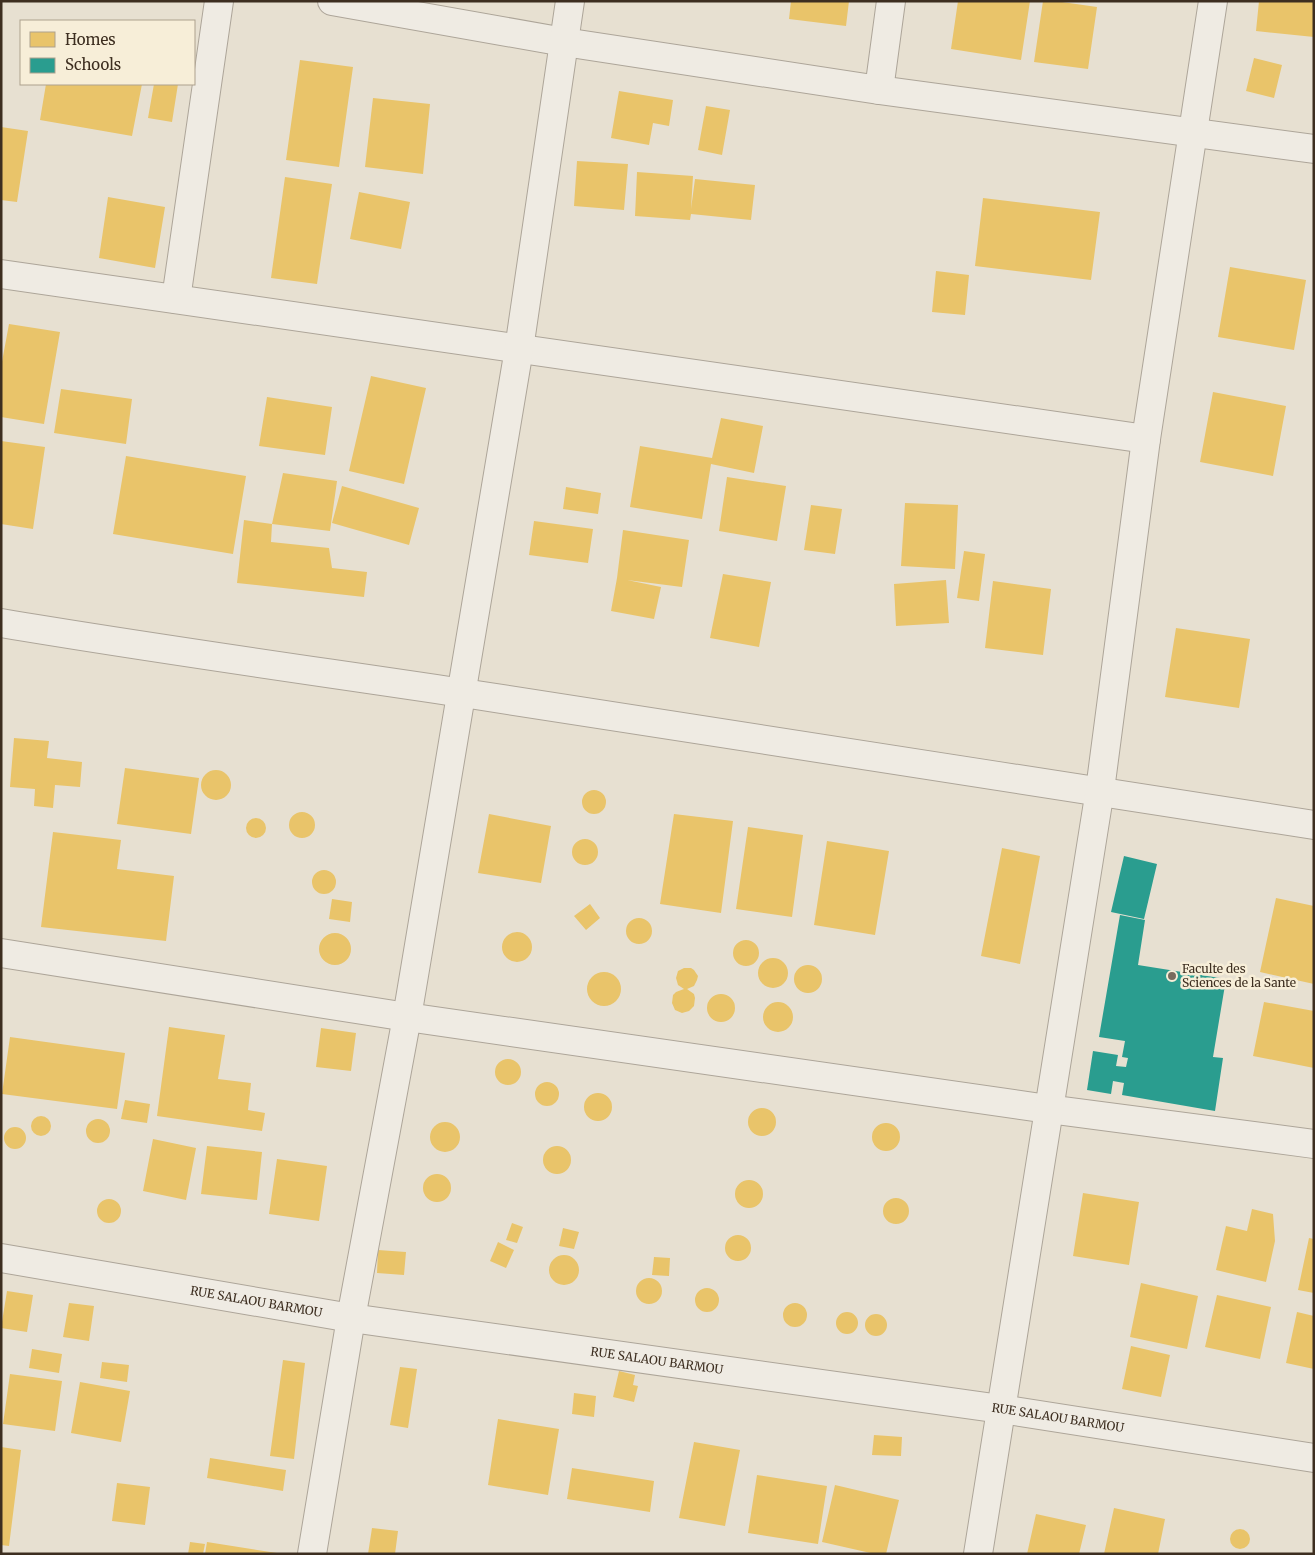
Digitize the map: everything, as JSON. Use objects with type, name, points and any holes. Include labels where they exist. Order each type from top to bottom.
[{"type":"street","points":[[176,298],[219,1]]},
{"type":"street","points":[[332,1],[564,42],[878,90],[1314,149]]},
{"type":"street","points":[[312,1554],[351,1318],[407,1016],[519,349],[570,1]]},
{"type":"street","points":[[878,90],[891,1]]},
{"type":"street","points":[[978,1554],[1100,790],[1146,439],[1213,1]]},
{"type":"street","points":[[1,274],[1146,439]]},
{"type":"street","points":[[1,623],[108,641],[1100,790],[1314,825]]},
{"type":"street","points":[[1,952],[407,1016],[1048,1108],[1314,1144]]},
{"type":"street","name":"RUE SALAOU BARMOU","points":[[1,1258],[351,1318],[1001,1409],[1314,1458]]},
{"type":"building: Homes","points":[[791,1],[849,1],[846,26],[789,19]]},
{"type":"building: Homes","points":[[958,1],[1030,1],[1021,60],[951,49]]},
{"type":"building: Homes","points":[[1043,1],[1097,7],[1088,69],[1034,62]]},
{"type":"building: Homes","points":[[1259,1],[1314,1],[1314,37],[1256,31]]},
{"type":"building: Homes","points":[[1254,58],[1282,65],[1274,98],[1246,91]]},
{"type":"building: Homes","points":[[300,60],[353,67],[339,167],[286,160]]},
{"type":"building: Homes","points":[[46,85],[142,85],[132,136],[40,120]]},
{"type":"building: Homes","points":[[154,85],[178,85],[172,122],[148,118]]},
{"type":"building: Homes","points":[[619,91],[673,100],[669,126],[653,123],[649,145],[611,138]]},
{"type":"building: Homes","points":[[373,98],[430,104],[423,174],[365,167]]},
{"type":"building: Homes","points":[[706,106],[730,110],[722,155],[698,150]]},
{"type":"building: Homes","points":[[1,127],[28,131],[17,202],[1,200]]},
{"type":"building: Homes","points":[[577,161],[628,164],[624,210],[574,206]]},
{"type":"building: Homes","points":[[637,172],[693,176],[691,209],[695,179],[755,185],[751,220],[691,214],[690,220],[635,216]]},
{"type":"building: Homes","points":[[285,177],[332,184],[317,284],[271,278]]},
{"type":"building: Homes","points":[[359,192],[410,202],[401,249],[350,239]]},
{"type":"building: Homes","points":[[108,197],[165,207],[155,268],[99,258]]},
{"type":"building: Homes","points":[[983,198],[1100,212],[1091,280],[975,266]]},
{"type":"building: Homes","points":[[1230,267],[1306,280],[1294,350],[1218,337]]},
{"type":"building: Homes","points":[[936,271],[969,275],[965,315],[932,312]]},
{"type":"building: Homes","points":[[9,324],[60,332],[44,424],[1,417],[1,367]]},
{"type":"building: Homes","points":[[371,376],[426,388],[404,484],[349,471]]},
{"type":"building: Homes","points":[[61,389],[132,399],[126,444],[54,433]]},
{"type":"building: Homes","points":[[1213,392],[1286,406],[1273,476],[1200,462]]},
{"type":"building: Homes","points":[[267,397],[332,407],[325,455],[259,446]]},
{"type":"building: Homes","points":[[721,418],[763,426],[754,473],[711,464],[702,519],[630,507],[640,446],[712,458]]},
{"type":"building: Homes","points":[[1,441],[45,447],[33,529],[1,524]]},
{"type":"building: Homes","points":[[126,456],[246,476],[233,554],[113,534]]},
{"type":"building: Homes","points":[[283,473],[337,481],[330,531],[272,524]]},
{"type":"building: Homes","points":[[727,477],[786,486],[777,541],[719,531]]},
{"type":"building: Homes","points":[[342,486],[419,508],[409,545],[332,523]]},
{"type":"building: Homes","points":[[566,487],[601,493],[598,514],[563,509]]},
{"type":"building: Homes","points":[[905,503],[958,505],[955,569],[901,566]]},
{"type":"building: Homes","points":[[811,505],[842,509],[835,554],[804,550]]},
{"type":"building: Homes","points":[[244,520],[272,524],[271,542],[329,548],[332,568],[367,572],[364,597],[237,583]]},
{"type":"building: Homes","points":[[534,521],[593,529],[588,563],[529,555]]},
{"type":"building: Homes","points":[[623,530],[689,540],[682,587],[627,580],[661,587],[654,619],[611,611]]},
{"type":"building: Homes","points":[[964,551],[985,554],[979,601],[957,598]]},
{"type":"building: Homes","points":[[723,574],[771,582],[759,647],[710,638]]},
{"type":"building: Homes","points":[[946,580],[949,623],[896,626],[894,584]]},
{"type":"building: Homes","points":[[993,581],[1051,589],[1043,655],[985,648]]},
{"type":"building: Homes","points":[[1176,628],[1250,639],[1239,708],[1165,697]]},
{"type":"building: Homes","points":[[14,738],[49,741],[47,758],[82,762],[80,787],[55,785],[53,808],[34,806],[35,789],[10,787]]},
{"type":"building: Homes","points":[[125,768],[199,778],[191,834],[117,824]]},
{"type":"building: Homes","points":[[216,770],[227,774],[231,785],[227,796],[216,800],[205,796],[201,785],[205,774]]},
{"type":"building: Homes","points":[[594,790],[603,793],[606,802],[603,811],[594,814],[585,811],[582,802],[585,793]]},
{"type":"building: Homes","points":[[302,812],[311,816],[315,825],[311,834],[302,838],[293,834],[289,825],[293,816]]},
{"type":"building: Homes","points":[[489,814],[551,826],[541,883],[478,873]]},
{"type":"building: Homes","points":[[674,814],[733,821],[721,913],[660,904]]},
{"type":"building: Homes","points":[[256,818],[263,821],[266,828],[263,835],[256,838],[249,835],[246,828],[249,821]]},
{"type":"building: Homes","points":[[748,827],[803,835],[792,917],[736,909]]},
{"type":"building: Homes","points":[[53,832],[121,840],[117,869],[174,876],[166,941],[41,927]]},
{"type":"building: Homes","points":[[585,839],[595,842],[598,852],[595,862],[585,865],[575,862],[572,852],[575,842]]},
{"type":"building: Homes","points":[[827,841],[889,851],[875,935],[814,925]]},
{"type":"building: Homes","points":[[1002,848],[1040,856],[1020,964],[981,956]]},
{"type":"building: Homes","points":[[324,870],[333,873],[336,882],[333,891],[324,894],[315,891],[312,882],[315,873]]},
{"type":"building: Homes","points":[[1276,898],[1314,906],[1314,984],[1260,972]]},
{"type":"building: Homes","points":[[332,899],[352,902],[350,922],[329,919]]},
{"type":"building: Homes","points":[[590,904],[600,918],[586,930],[574,916]]},
{"type":"building: Homes","points":[[639,918],[648,922],[652,931],[648,940],[639,944],[630,940],[626,931],[630,922]]},
{"type":"building: Homes","points":[[517,932],[528,936],[532,947],[528,958],[517,962],[506,958],[502,947],[506,936]]},
{"type":"building: Homes","points":[[335,933],[341,934],[346,938],[350,943],[350,955],[346,960],[341,964],[335,965],[329,964],[324,960],[320,955],[319,949],[320,943],[324,938],[329,934]]},
{"type":"building: Homes","points":[[746,940],[755,944],[759,953],[755,962],[746,966],[737,962],[733,953],[737,944]]},
{"type":"building: Homes","points":[[773,958],[779,959],[787,967],[787,979],[779,987],[773,988],[767,987],[759,979],[758,973],[759,967],[767,959]]},
{"type":"building: Homes","points":[[808,965],[818,969],[822,979],[818,989],[808,993],[798,989],[794,979],[798,969]]},
{"type":"building: Homes","points":[[684,968],[691,968],[698,976],[694,986],[687,989],[694,994],[694,1006],[689,1011],[682,1013],[675,1010],[672,1003],[673,995],[684,989],[678,985],[676,978],[678,971]]},
{"type":"building: Homes","points":[[604,972],[616,977],[621,989],[616,1001],[604,1006],[592,1001],[587,989],[592,977]]},
{"type":"building: Homes","points":[[721,994],[731,998],[735,1008],[731,1018],[721,1022],[711,1018],[707,1008],[711,998]]},
{"type":"building: Homes","points":[[778,1002],[789,1006],[793,1017],[789,1028],[778,1032],[767,1028],[763,1017],[767,1006]]},
{"type":"building: Homes","points":[[1264,1002],[1314,1011],[1314,1068],[1253,1056]]},
{"type":"building: Homes","points":[[169,1027],[225,1035],[218,1079],[251,1083],[248,1110],[265,1113],[262,1131],[157,1116]]},
{"type":"building: Homes","points":[[321,1028],[356,1033],[351,1071],[316,1067]]},
{"type":"building: Homes","points":[[10,1037],[125,1053],[117,1109],[2,1094]]},
{"type":"building: Homes","points":[[508,1059],[517,1063],[521,1072],[517,1081],[508,1085],[499,1081],[495,1072],[499,1063]]},
{"type":"building: Homes","points":[[542,1082],[552,1082],[559,1089],[559,1099],[552,1106],[542,1106],[535,1099],[535,1089]]},
{"type":"building: Homes","points":[[598,1093],[608,1097],[612,1107],[608,1117],[598,1121],[588,1117],[584,1107],[588,1097]]},
{"type":"building: Homes","points":[[125,1100],[150,1104],[147,1123],[121,1119]]},
{"type":"building: Homes","points":[[762,1108],[772,1112],[776,1122],[772,1132],[762,1136],[752,1132],[748,1122],[752,1112]]},
{"type":"building: Homes","points":[[37,1116],[45,1116],[51,1122],[51,1130],[45,1136],[37,1136],[31,1130],[31,1122]]},
{"type":"building: Homes","points":[[98,1119],[107,1122],[110,1131],[107,1140],[98,1143],[89,1140],[86,1131],[89,1122]]},
{"type":"building: Homes","points":[[445,1122],[456,1126],[460,1137],[456,1148],[445,1152],[434,1148],[430,1137],[434,1126]]},
{"type":"building: Homes","points":[[886,1123],[896,1127],[900,1137],[896,1147],[886,1151],[876,1147],[872,1137],[876,1127]]},
{"type":"building: Homes","points":[[15,1127],[23,1130],[26,1138],[23,1146],[15,1149],[7,1146],[4,1138],[7,1130]]},
{"type":"building: Homes","points":[[153,1139],[196,1148],[186,1200],[143,1191]]},
{"type":"building: Homes","points":[[207,1146],[262,1152],[257,1200],[201,1194]]},
{"type":"building: Homes","points":[[557,1146],[567,1150],[571,1160],[567,1170],[557,1174],[547,1170],[543,1160],[547,1150]]},
{"type":"building: Homes","points":[[277,1159],[327,1166],[319,1221],[269,1214]]},
{"type":"building: Homes","points":[[437,1174],[447,1178],[451,1188],[447,1198],[437,1202],[427,1198],[423,1188],[427,1178]]},
{"type":"building: Homes","points":[[749,1180],[759,1184],[763,1194],[759,1204],[749,1208],[739,1204],[735,1194],[739,1184]]},
{"type":"building: Homes","points":[[1083,1193],[1139,1202],[1129,1265],[1073,1256]]},
{"type":"building: Homes","points":[[896,1198],[905,1202],[909,1211],[905,1220],[896,1224],[887,1220],[883,1211],[887,1202]]},
{"type":"building: Homes","points":[[109,1199],[117,1203],[121,1211],[117,1219],[109,1223],[101,1219],[97,1211],[101,1203]]},
{"type":"building: Homes","points":[[1252,1209],[1273,1214],[1275,1241],[1266,1282],[1216,1270],[1226,1226],[1247,1231]]},
{"type":"building: Homes","points":[[512,1223],[523,1227],[517,1243],[506,1240]]},
{"type":"building: Homes","points":[[563,1228],[579,1232],[574,1249],[559,1246]]},
{"type":"building: Homes","points":[[738,1235],[747,1239],[751,1248],[747,1257],[738,1261],[729,1257],[725,1248],[729,1239]]},
{"type":"building: Homes","points":[[1309,1238],[1314,1239],[1314,1293],[1298,1290]]},
{"type":"building: Homes","points":[[498,1242],[514,1250],[506,1268],[490,1261]]},
{"type":"building: Homes","points":[[378,1250],[406,1252],[404,1275],[377,1273]]},
{"type":"building: Homes","points":[[564,1255],[575,1259],[579,1270],[575,1281],[564,1285],[553,1281],[549,1270],[553,1259]]},
{"type":"building: Homes","points":[[654,1257],[670,1258],[669,1276],[652,1275]]},
{"type":"building: Homes","points":[[649,1278],[658,1282],[662,1291],[658,1300],[649,1304],[640,1300],[636,1291],[640,1282]]},
{"type":"building: Homes","points":[[1141,1283],[1198,1296],[1187,1349],[1130,1337]]},
{"type":"building: Homes","points":[[707,1288],[712,1289],[718,1295],[718,1305],[712,1311],[707,1312],[702,1311],[696,1305],[695,1300],[696,1295],[702,1289]]},
{"type":"building: Homes","points":[[7,1291],[33,1295],[27,1332],[1,1328]]},
{"type":"building: Homes","points":[[1217,1295],[1271,1307],[1260,1359],[1205,1347]]},
{"type":"building: Homes","points":[[69,1303],[94,1306],[89,1341],[63,1337]]},
{"type":"building: Homes","points":[[790,1303],[800,1303],[807,1310],[807,1320],[800,1327],[790,1327],[783,1320],[783,1310]]},
{"type":"building: Homes","points":[[847,1312],[855,1315],[858,1323],[855,1331],[847,1334],[839,1331],[836,1323],[839,1315]]},
{"type":"building: Homes","points":[[1297,1312],[1314,1316],[1314,1369],[1286,1363]]},
{"type":"building: Homes","points":[[872,1314],[880,1314],[887,1321],[887,1329],[880,1336],[872,1336],[865,1329],[865,1321]]},
{"type":"building: Homes","points":[[1131,1346],[1170,1355],[1161,1397],[1122,1389]]},
{"type":"building: Homes","points":[[32,1349],[62,1354],[59,1373],[29,1368]]},
{"type":"building: Homes","points":[[283,1360],[305,1363],[294,1459],[270,1456]]},
{"type":"building: Homes","points":[[102,1362],[129,1365],[127,1382],[100,1378]]},
{"type":"building: Homes","points":[[400,1367],[417,1369],[408,1428],[390,1425]]},
{"type":"building: Homes","points":[[619,1371],[635,1375],[633,1385],[638,1386],[634,1402],[613,1397]]},
{"type":"building: Homes","points":[[10,1374],[62,1381],[55,1431],[3,1424]]},
{"type":"building: Homes","points":[[80,1382],[130,1391],[121,1442],[71,1433]]},
{"type":"building: Homes","points":[[574,1393],[596,1396],[594,1417],[572,1414]]},
{"type":"building: Homes","points":[[498,1419],[559,1429],[548,1495],[488,1485]]},
{"type":"building: Homes","points":[[874,1435],[902,1437],[901,1456],[872,1455]]},
{"type":"building: Homes","points":[[694,1442],[740,1450],[725,1526],[679,1518]]},
{"type":"building: Homes","points":[[1,1447],[21,1450],[9,1546],[1,1545]]},
{"type":"building: Homes","points":[[210,1458],[286,1470],[283,1491],[207,1478]]},
{"type":"building: Homes","points":[[572,1468],[654,1481],[650,1512],[567,1499]]},
{"type":"building: Homes","points":[[757,1475],[827,1486],[818,1544],[748,1533]]},
{"type":"building: Homes","points":[[117,1483],[150,1487],[145,1525],[112,1521]]},
{"type":"building: Homes","points":[[835,1485],[899,1500],[886,1554],[875,1554],[822,1542]]},
{"type":"building: Homes","points":[[1114,1508],[1165,1519],[1158,1554],[1104,1554]]},
{"type":"building: Homes","points":[[1036,1514],[1086,1525],[1079,1554],[1027,1554]]},
{"type":"building: Homes","points":[[372,1528],[398,1531],[395,1554],[368,1554]]},
{"type":"building: Homes","points":[[1240,1529],[1247,1532],[1250,1539],[1247,1546],[1240,1549],[1233,1546],[1230,1539],[1233,1532]]},
{"type":"building: Homes","points":[[190,1542],[205,1544],[203,1554],[188,1554]]},
{"type":"building: Homes","points":[[207,1542],[277,1553],[277,1554],[205,1554]]},
{"type":"building: Schools","points":[[1124,856],[1157,864],[1144,919],[1111,912]]},
{"type":"building: Schools","points":[[1120,915],[1145,920],[1138,965],[1226,979],[1213,1057],[1223,1058],[1215,1111],[1122,1095],[1124,1083],[1113,1081],[1111,1094],[1087,1090],[1093,1051],[1118,1055],[1116,1066],[1126,1067],[1128,1058],[1122,1057],[1125,1041],[1099,1037]]},
{"type":"place","name":"Faculte des Sciences de la Sante","points":[[1172,976]]}]
